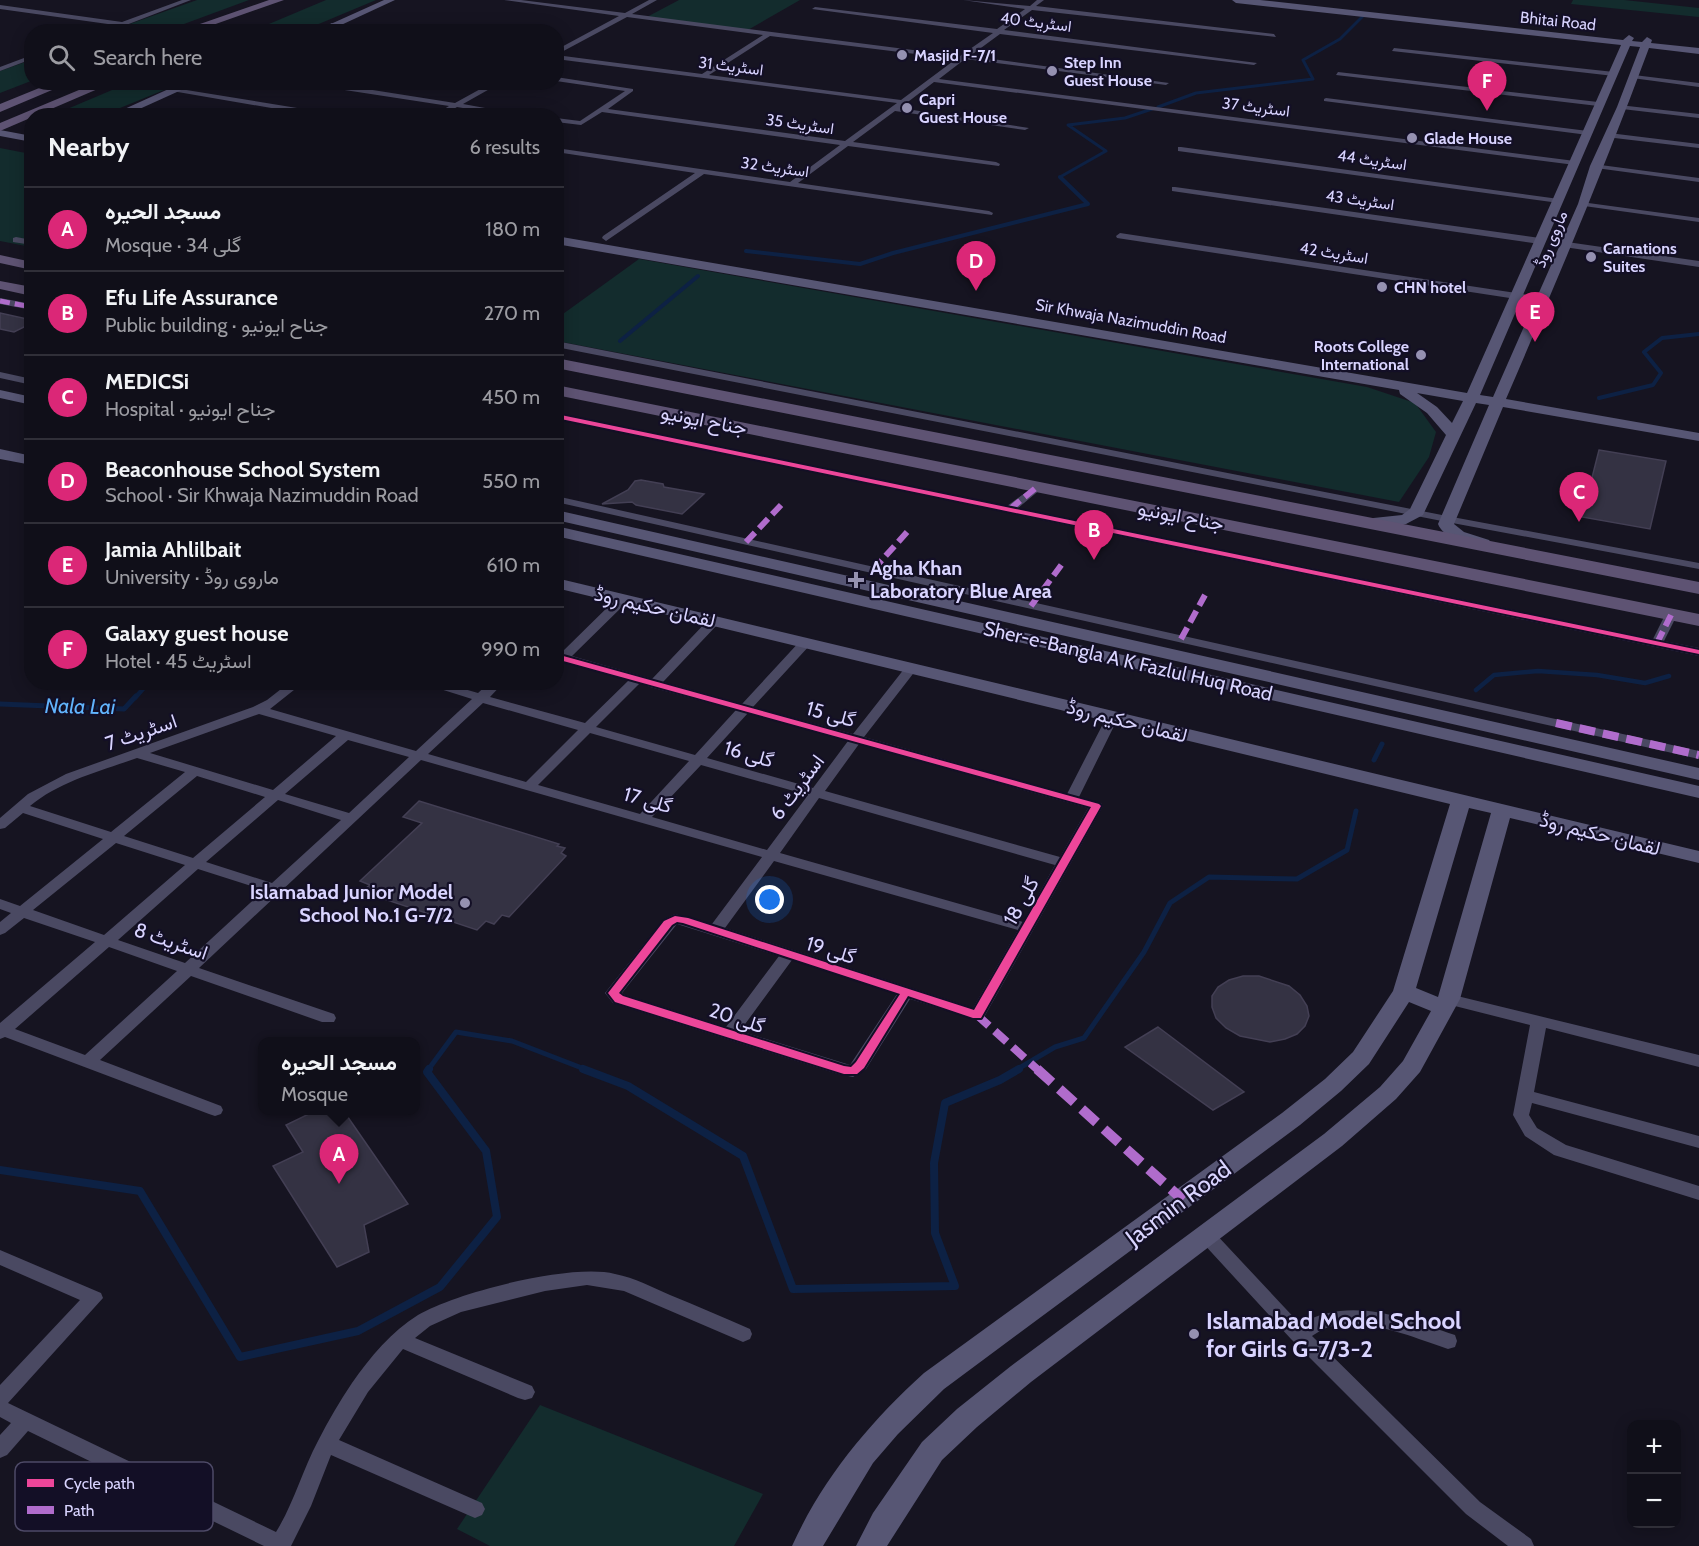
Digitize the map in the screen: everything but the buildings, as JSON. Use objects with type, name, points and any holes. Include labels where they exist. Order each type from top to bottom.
[{"type":"main road","points":[[217,24],[279,0]]},
{"type":"main road","points":[[242,24],[291,3]]},
{"type":"main road","points":[[203,24],[240,15]]},
{"type":"main road","points":[[0,100],[26,90]]},
{"type":"main road","points":[[0,108],[46,90]]},
{"type":"main road","points":[[25,108],[69,90]]},
{"type":"main road","points":[[46,108],[90,90]]},
{"type":"main road","points":[[0,118],[24,108]]},
{"type":"main road","points":[[0,127],[24,117]]},
{"type":"main road","points":[[0,253],[24,258]]},
{"type":"main road","points":[[0,259],[24,264]]},
{"type":"main road","points":[[0,277],[24,282]]},
{"type":"main road","points":[[0,285],[24,290]]},
{"type":"main road","name":"جناح ایونیو","points":[[564,365],[1699,588]]},
{"type":"main road","name":"جناح ایونیو","points":[[564,392],[1699,621]]},
{"type":"street","points":[[0,7],[122,24],[188,0]]},
{"type":"street","points":[[334,24],[392,0]]},
{"type":"street","points":[[507,0],[1166,83]]},
{"type":"street","points":[[564,50],[654,0]]},
{"type":"street","points":[[966,0],[1274,36]]},
{"type":"street","points":[[792,184],[1041,0]]},
{"type":"street","name":"Bhitai Road","points":[[1236,0],[1303,5],[1646,43],[1699,51]]},
{"type":"street","name":"Bhitai Road","points":[[1279,0],[1303,5]]},
{"type":"street","name":"اسٹریٹ 40","points":[[815,9],[1254,63]]},
{"type":"street","points":[[703,76],[768,34]]},
{"type":"street","name":"ماروی روڈ","points":[[1447,519],[1584,204],[1596,165],[1609,135],[1614,74],[1628,41]]},
{"type":"street","name":"Bhitai Road","points":[[1646,43],[1699,46]]},
{"type":"street","name":"ماروی روڈ","points":[[1417,512],[1474,393],[1588,133],[1634,77],[1646,43]]},
{"type":"street","points":[[1394,50],[1699,85]]},
{"type":"street","name":"اسٹریٹ 31","points":[[564,56],[902,102]]},
{"type":"street","points":[[0,69],[24,60]]},
{"type":"street","points":[[0,62],[13,64]]},
{"type":"street","points":[[1338,74],[1699,116]]},
{"type":"street","points":[[564,80],[631,90],[581,123],[564,121]]},
{"type":"street","name":"اسٹریٹ 37","points":[[934,80],[1575,163]]},
{"type":"street","points":[[132,108],[174,90],[285,108]]},
{"type":"street","points":[[358,90],[474,108]]},
{"type":"street","points":[[450,108],[484,90]]},
{"type":"street","points":[[1326,100],[1699,146]]},
{"type":"street","points":[[893,109],[1025,128]]},
{"type":"street","name":"اسٹریٹ 35","points":[[602,110],[996,164]]},
{"type":"street","points":[[0,133],[24,137]]},
{"type":"street","points":[[0,144],[24,148]]},
{"type":"street","name":"اسٹریٹ 44","points":[[1181,149],[1559,201]]},
{"type":"street","name":"اسٹریٹ 32","points":[[564,151],[989,213]]},
{"type":"street","points":[[1575,163],[1699,180]]},
{"type":"street","points":[[606,238],[701,172]]},
{"type":"street","name":"اسٹریٹ 43","points":[[1175,189],[1540,241]]},
{"type":"street","points":[[1559,201],[1699,220]]},
{"type":"street","name":"Sir Khwaja Nazimuddin Road","points":[[564,230],[1474,393],[1498,403],[1699,437]]},
{"type":"street","name":"اسٹریٹ 42","points":[[1120,236],[1543,300]]},
{"type":"street","points":[[16,240],[24,242]]},
{"type":"street","name":"Sir Khwaja Nazimuddin Road","points":[[564,241],[1390,384],[1474,393]]},
{"type":"street","points":[[1540,241],[1699,264]]},
{"type":"street","points":[[0,301],[24,306]]},
{"type":"street","points":[[564,346],[1447,519],[1699,566]]},
{"type":"street","points":[[0,375],[24,380]]},
{"type":"street","points":[[1390,384],[1421,400],[1454,434]]},
{"type":"street","points":[[0,394],[24,399]]},
{"type":"street","name":"Sir Khwaja Nazimuddin Road","points":[[1498,403],[1699,425]]},
{"type":"street","points":[[0,406],[24,411]]},
{"type":"street","points":[[564,418],[1699,652]]},
{"type":"street","points":[[0,454],[24,459]]},
{"type":"street","points":[[1010,509],[1037,487]]},
{"type":"street","points":[[564,501],[911,595],[1699,755]]},
{"type":"street","points":[[1370,522],[1406,519],[1417,512]]},
{"type":"street","name":"Sher-e-Bangla A K Fazlul Huq Road","points":[[564,517],[911,595],[1506,739],[1596,759],[1699,774]]},
{"type":"street","points":[[1447,519],[1446,524],[1452,532],[1500,549]]},
{"type":"street","name":"Sher-e-Bangla A K Fazlul Huq Road","points":[[564,532],[911,595]]},
{"type":"street","name":"لقمان حکیم روڈ","points":[[564,585],[1699,857]]},
{"type":"street","points":[[564,653],[623,599]]},
{"type":"street","points":[[1656,643],[1671,615]]},
{"type":"street","points":[[654,684],[714,621]]},
{"type":"street","points":[[643,819],[806,642]]},
{"type":"street","name":"گلی 15","points":[[564,658],[1096,806]]},
{"type":"street","name":"اسٹریٹ 6","points":[[715,931],[818,794],[856,739],[912,667]]},
{"type":"street","points":[[528,786],[638,679]]},
{"type":"street","name":"اسٹریٹ 7","points":[[0,825],[46,788],[63,780],[258,710],[272,703],[288,690]]},
{"type":"street","name":"گلی 16","points":[[452,690],[1063,863]]},
{"type":"street","points":[[88,1062],[489,690]]},
{"type":"street","name":"گلی 17","points":[[258,710],[1027,928]]},
{"type":"street","points":[[1071,799],[1112,718]]},
{"type":"street","points":[[215,1110],[1,1031],[345,735]]},
{"type":"street","points":[[139,754],[351,818]]},
{"type":"street","name":"Sher-e-Bangla A K Fazlul Huq Road","points":[[1596,759],[1699,792]]},
{"type":"street","points":[[0,930],[195,771]]},
{"type":"street","name":"Jasmin Road","points":[[807,1546],[838,1491],[863,1455],[890,1422],[934,1381],[1183,1200],[1333,1085],[1361,1058],[1404,992],[1461,801]]},
{"type":"street","name":"گلی 18","points":[[977,1015],[1096,806]]},
{"type":"street","points":[[21,808],[275,889]]},
{"type":"street","points":[[871,1546],[932,1451],[950,1434],[1021,1374],[1333,1140],[1388,1093],[1412,1066],[1447,1003],[1502,810]]},
{"type":"street","name":"اسٹریٹ 8","points":[[0,904],[328,1018]]},
{"type":"street","name":"گلی 19","points":[[613,993],[668,923],[675,919],[977,1015]]},
{"type":"street","points":[[729,1034],[788,956]]},
{"type":"street","name":"گلی 20","points":[[613,993],[619,999],[853,1071],[860,1065],[906,992]]},
{"type":"street","points":[[1404,992],[1539,1021],[1699,1061]]},
{"type":"street","points":[[1539,1021],[1521,1115],[1530,1132],[1560,1150],[1699,1193]]},
{"type":"street","points":[[1524,1095],[1699,1142]]},
{"type":"street","points":[[1207,1236],[1298,1334],[1473,1508],[1524,1546]]},
{"type":"street","points":[[0,1257],[94,1298],[0,1398]]},
{"type":"street","points":[[213,1512],[280,1545],[301,1506],[326,1444],[364,1382],[401,1340],[442,1311],[488,1297],[564,1279],[615,1280],[743,1334]]},
{"type":"street","points":[[1298,1334],[1331,1318],[1366,1319],[1396,1324],[1448,1341]]},
{"type":"street","points":[[401,1340],[525,1392]]},
{"type":"street","points":[[0,1408],[109,1462]]},
{"type":"street","points":[[0,1449],[25,1421]]},
{"type":"street","points":[[326,1444],[475,1509]]},
{"type":"green space","points":[[197,0],[249,0],[184,24],[130,24]]},
{"type":"green space","points":[[326,0],[376,0],[319,24],[269,24]]},
{"type":"green space","points":[[679,0],[800,0],[746,31],[645,18]]},
{"type":"green space","points":[[1573,0],[1624,0],[1699,8],[1699,17],[1571,4]]},
{"type":"green space","points":[[24,62],[24,84],[0,93],[0,71]]},
{"type":"green space","points":[[112,90],[164,90],[120,108],[70,108]]},
{"type":"green space","points":[[0,148],[24,153],[24,246],[0,241]]},
{"type":"green space","points":[[639,259],[1367,387],[1415,403],[1436,432],[1429,457],[1399,502],[564,342],[564,313]]},
{"type":"green space","points":[[540,1405],[763,1494],[734,1546],[490,1546],[457,1529]]},
{"type":"waterway","points":[[1158,107],[1196,93],[1313,79],[1303,60],[1340,39],[1363,16]]},
{"type":"waterway","points":[[1060,177],[1106,151],[1068,125],[1125,118],[1152,109]]},
{"type":"waterway","points":[[746,251],[860,264],[893,253],[1088,204],[1060,177]]},
{"type":"waterway","points":[[620,341],[698,276]]},
{"type":"waterway","points":[[1599,398],[1653,385],[1661,373],[1644,352],[1662,338],[1699,334]]},
{"type":"waterway","points":[[1476,690],[1494,675],[1538,671],[1597,675],[1645,683],[1669,676]]},
{"type":"waterway","name":"Nala Lai","points":[[135,698],[142,690]]},
{"type":"waterway","name":"Nala Lai","points":[[0,704],[124,709],[136,696]]},
{"type":"waterway","points":[[1374,760],[1382,744]]},
{"type":"waterway","points":[[1016,1070],[1055,1047],[1084,1038],[1144,952],[1170,903],[1209,877],[1297,879],[1347,850],[1356,811]]},
{"type":"waterway","points":[[428,1070],[456,1032],[512,1041],[587,1070]]},
{"type":"waterway","points":[[0,1170],[140,1191],[240,1357],[358,1331],[440,1287],[497,1217],[486,1151],[427,1072],[429,1069]]},
{"type":"waterway","points":[[583,1069],[628,1086],[743,1156],[793,1289],[955,1286],[935,1233],[934,1163],[945,1103],[1000,1080],[1019,1069]]},
{"type":"marked path","points":[[0,301],[24,306]]},
{"type":"marked path","points":[[1010,509],[1037,487]]},
{"type":"marked path","points":[[746,542],[782,504]]},
{"type":"marked path","points":[[873,570],[908,531]]},
{"type":"marked path","points":[[1031,606],[1062,564]]},
{"type":"marked path","points":[[1181,639],[1205,595]]},
{"type":"marked path","points":[[1657,643],[1671,615]]},
{"type":"marked path","points":[[1556,723],[1699,755]]},
{"type":"marked path","points":[[977,1015],[1183,1200]]},
{"type":"cycle path","points":[[564,418],[1699,652]]},
{"type":"cycle path","points":[[564,658],[1096,806],[977,1015],[684,920],[675,919],[668,923],[613,993],[619,999],[853,1071],[860,1065],[906,992]]},
{"type":"place","name":"Masjid F-7/1","points":[[902,55]]},
{"type":"place","name":"Step Inn Guest House","points":[[1052,71]]},
{"type":"place","name":"Capri Guest House","points":[[907,108]]},
{"type":"place","name":"Galaxy guest house","points":[[1487,111]]},
{"type":"place","name":"Glade House","points":[[1412,138]]},
{"type":"place","name":"Carnations Suites","points":[[1591,257]]},
{"type":"place","name":"CHN hotel","points":[[1382,287]]},
{"type":"place","name":"Beaconhouse School System","points":[[976,291]]},
{"type":"place","name":"Jamia Ahlilbait","points":[[1535,342]]},
{"type":"place","name":"Roots College International","points":[[1421,355]]},
{"type":"place","name":"MEDICSi","points":[[1579,522]]},
{"type":"place","name":"Efu Life Assurance","points":[[1094,560]]},
{"type":"place","name":"Agha Khan Laboratory Blue Area","points":[[856,580]]},
{"type":"place","name":"Islamabad Junior Model School No.1 G-7/2","points":[[465,903]]},
{"type":"place","name":"مسجد الحیرہ","points":[[339,1184]]},
{"type":"place","name":"Islamabad Model School for Girls G-7/3-2","points":[[1194,1334]]}]
